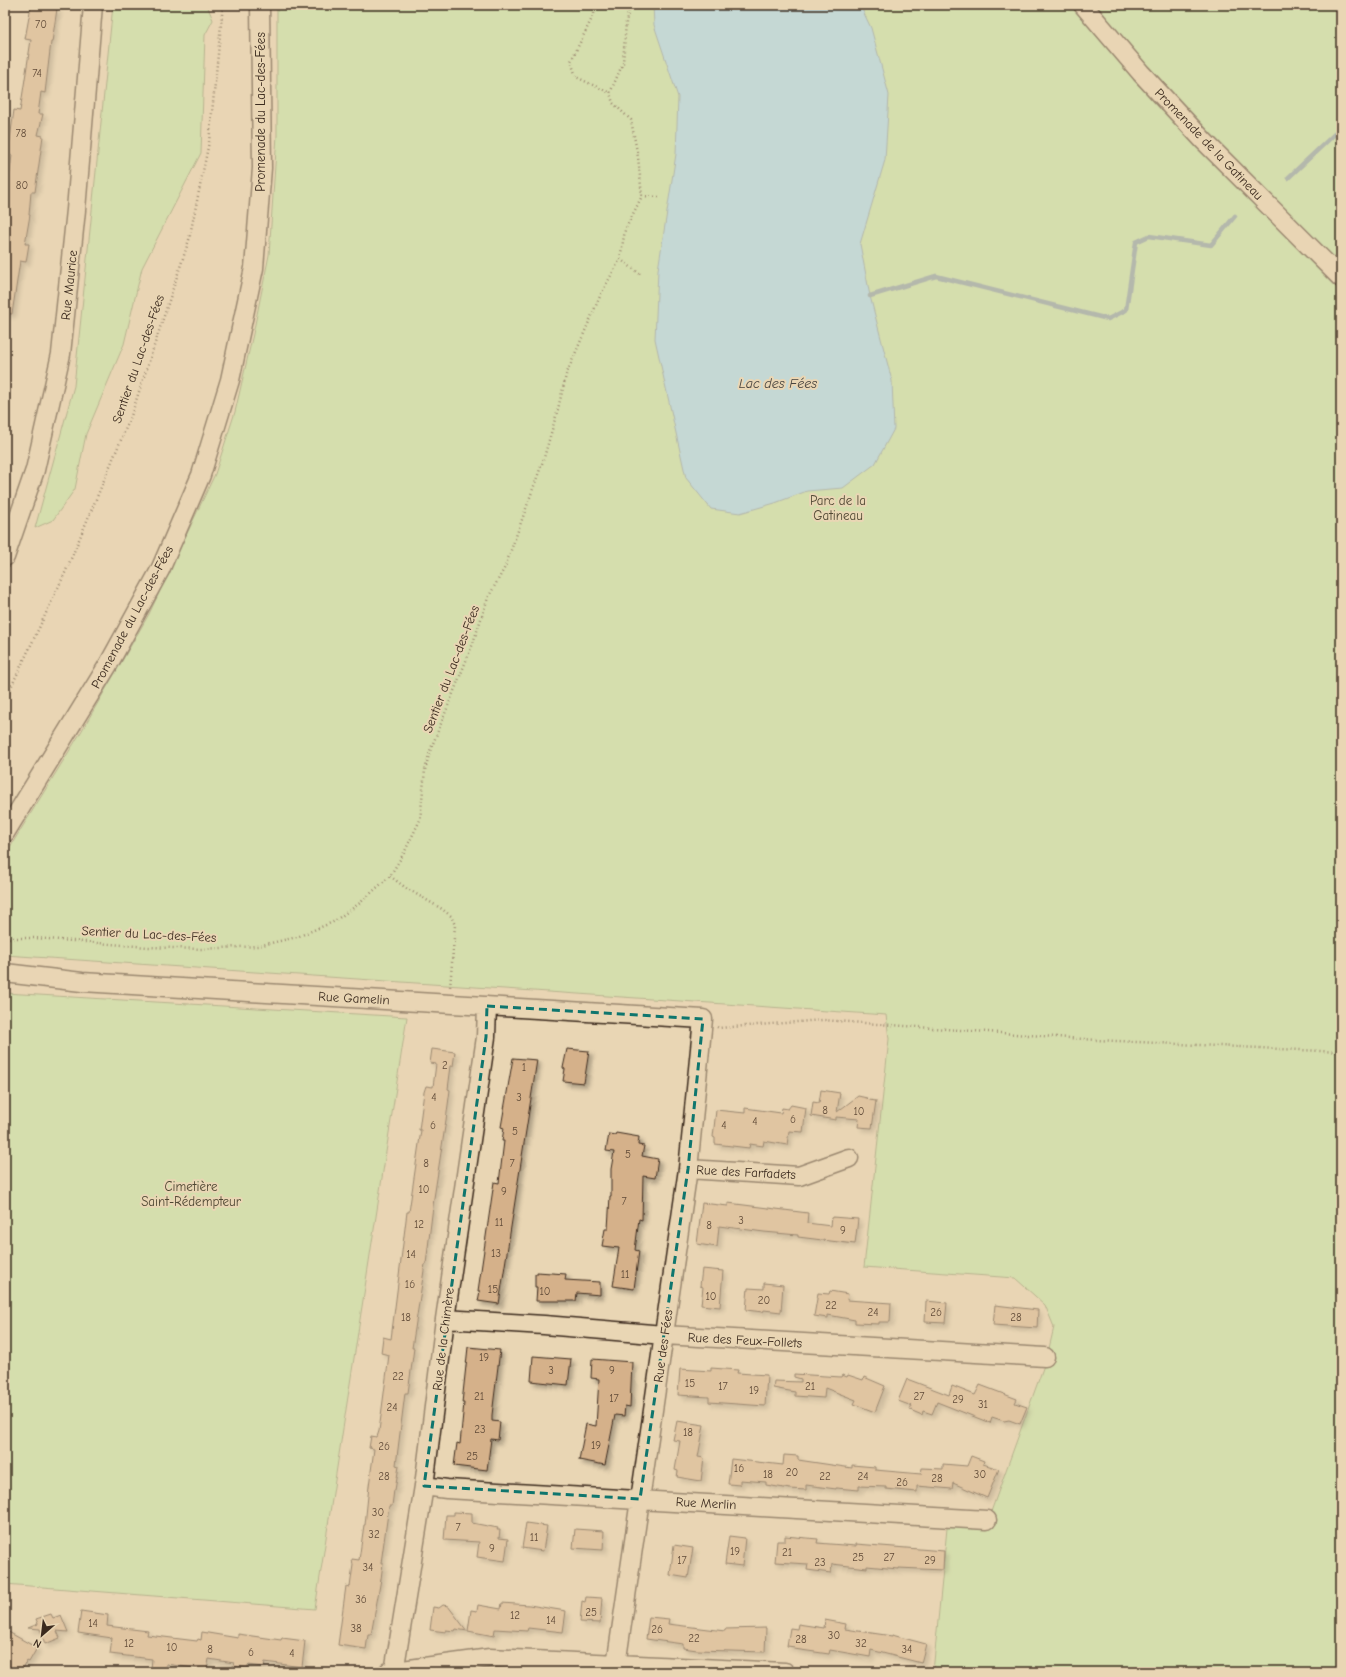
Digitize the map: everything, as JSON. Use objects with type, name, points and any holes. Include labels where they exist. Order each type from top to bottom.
[{"type":"street","name":"Rue Maurice","points":[[5,557],[35,470],[61,354],[76,210],[93,5]]},
{"type":"street","name":"Promenade du Lac-des-Fées","points":[[5,833],[108,665],[160,570],[201,476],[230,380],[254,268],[262,168],[260,5]]},
{"type":"street","name":"Promenade de la Gatineau","points":[[1083,5],[1141,73],[1204,142],[1341,278]]},
{"type":"street","name":"Rue Gamelin","points":[[5,973],[82,982],[703,1019]]},
{"type":"street","name":"Rue de la Chimère","points":[[392,1672],[424,1486],[445,1319],[486,1037],[487,1006]]},
{"type":"street","name":"Rue des Fées","points":[[616,1668],[688,1169],[703,1019]]},
{"type":"street","name":"Rue des Farfadets","points":[[688,1169],[799,1176],[849,1158]]},
{"type":"street","name":"Rue des Feux-Follets","points":[[445,1319],[544,1325],[664,1335],[1045,1357]]},
{"type":"street","name":"Rue Merlin","points":[[424,1486],[987,1520]]},
{"type":"street","points":[[392,1672],[490,1658],[616,1668],[785,1672]]},
{"type":"path","name":"Sentier du Lac-des-Fées","points":[[5,700],[65,573],[130,416],[189,240],[209,142],[223,5]]},
{"type":"path","points":[[596,5],[594,14],[571,61],[576,77],[610,93]]},
{"type":"path","points":[[630,5],[626,22],[623,63],[610,93],[613,103],[630,120],[638,157],[642,196],[658,197]]},
{"type":"path","name":"Sentier du Lac-des-Fées","points":[[5,938],[35,938],[148,947],[201,949],[258,946],[297,937],[333,922],[360,903],[390,876],[404,853],[420,820],[425,770],[430,751],[488,598],[505,567],[543,461],[566,375],[602,294],[620,259],[625,230],[642,196]]},
{"type":"path","points":[[620,259],[640,274]]},
{"type":"path","points":[[390,876],[406,888],[451,916],[455,925],[449,1004]]},
{"type":"path","points":[[703,1019],[719,1028],[822,1020],[1097,1040],[1341,1052]]},
{"type":"highlighted area","points":[[487,1006],[703,1019],[688,1169],[640,1499],[424,1486],[486,1037]]},
{"type":"green space","points":[[113,5],[207,5],[213,20],[205,35],[201,153],[142,268],[124,344],[86,434],[75,489],[53,520],[35,528],[74,386]]},
{"type":"green space","name":"Parc de la Gatineau","points":[[277,5],[1341,5],[1341,1672],[933,1672],[948,1518],[988,1520],[1047,1357],[1054,1327],[1045,1305],[1015,1278],[864,1267],[889,1039],[886,1015],[5,955],[5,855],[81,732],[149,614],[215,474],[235,412],[269,255],[277,135]]},
{"type":"green space","name":"Cimetière Saint-Rédempteur","points":[[5,993],[407,1017],[315,1609],[5,1584]]},
{"type":"water","name":"Lac des Fées","points":[[653,5],[860,5],[871,28],[889,95],[885,160],[860,244],[870,296],[892,381],[894,429],[875,464],[843,488],[807,491],[775,503],[740,513],[711,509],[686,478],[655,339],[658,270],[676,154],[678,97],[654,25]]},
{"type":"building","points":[[31,6],[57,9],[51,42],[45,93],[41,92],[38,114],[43,114],[38,135],[43,136],[35,192],[31,192],[30,215],[25,244],[29,244],[26,262],[20,261],[12,314],[5,313],[5,212],[12,155],[8,154],[14,110],[20,111],[31,40],[25,39]]},
{"type":"building","points":[[432,1049],[455,1052],[453,1066],[451,1066],[448,1089],[450,1090],[446,1120],[426,1264],[412,1348],[414,1348],[408,1393],[405,1393],[396,1465],[399,1466],[392,1506],[389,1506],[381,1563],[383,1563],[381,1579],[371,1635],[368,1635],[366,1649],[338,1645],[346,1586],[350,1587],[353,1565],[352,1559],[359,1560],[365,1525],[374,1449],[369,1448],[371,1436],[377,1437],[379,1431],[389,1355],[381,1353],[383,1337],[391,1339],[407,1212],[409,1212],[421,1130],[419,1130],[424,1092],[426,1086],[433,1087],[436,1064],[430,1063]]},
{"type":"building","points":[[567,1049],[589,1051],[584,1083],[563,1081],[565,1069],[563,1068]]},
{"type":"building","points":[[513,1058],[537,1060],[499,1304],[478,1301],[480,1291],[478,1291],[494,1182],[499,1183],[504,1141],[502,1141],[504,1128],[501,1127]]},
{"type":"building","points":[[821,1090],[840,1093],[837,1112],[858,1096],[876,1101],[872,1128],[858,1127],[859,1119],[836,1117],[836,1120],[811,1116],[813,1102],[819,1103]]},
{"type":"building","points":[[791,1105],[806,1108],[803,1132],[789,1131],[787,1145],[764,1141],[763,1146],[750,1144],[749,1148],[715,1144],[715,1138],[713,1137],[716,1110],[745,1113],[745,1108],[781,1113],[782,1108],[788,1109]]},
{"type":"building","points":[[616,1133],[639,1137],[638,1145],[644,1146],[642,1156],[658,1159],[655,1178],[643,1176],[642,1220],[639,1219],[635,1250],[639,1251],[634,1289],[613,1286],[619,1248],[602,1246],[605,1229],[608,1229],[611,1196],[611,1169],[614,1152],[606,1151],[609,1134],[615,1135]]},
{"type":"building","points":[[702,1203],[728,1206],[728,1203],[808,1213],[807,1223],[831,1226],[832,1217],[858,1219],[855,1244],[798,1237],[798,1235],[719,1226],[717,1247],[697,1244]]},
{"type":"building","points":[[702,1269],[723,1271],[720,1307],[701,1305],[703,1287],[700,1286]]},
{"type":"building","points":[[537,1272],[566,1274],[565,1280],[600,1282],[600,1295],[577,1293],[576,1301],[536,1301],[537,1287],[535,1287],[535,1274],[537,1274]]},
{"type":"building","points":[[764,1283],[783,1285],[781,1312],[746,1310],[748,1288],[764,1289]]},
{"type":"building","points":[[830,1291],[848,1294],[847,1300],[891,1303],[890,1322],[879,1322],[879,1324],[855,1323],[855,1320],[828,1315],[828,1318],[814,1316],[818,1293],[829,1294]]},
{"type":"building","points":[[926,1301],[947,1303],[945,1323],[925,1322]]},
{"type":"building","points":[[995,1305],[1038,1310],[1037,1328],[993,1325]]},
{"type":"building","points":[[468,1347],[500,1350],[492,1421],[500,1422],[498,1440],[491,1439],[487,1470],[454,1466],[457,1443],[460,1444],[464,1403],[462,1403]]},
{"type":"building","points":[[533,1356],[571,1359],[568,1385],[531,1381]]},
{"type":"building","points":[[592,1359],[632,1362],[630,1407],[625,1406],[624,1416],[615,1415],[605,1465],[579,1460],[586,1424],[596,1426],[599,1379],[591,1378]]},
{"type":"building","points":[[711,1368],[738,1370],[737,1373],[767,1375],[765,1406],[709,1402],[709,1397],[678,1395],[680,1369],[711,1371]]},
{"type":"building","points":[[794,1374],[841,1377],[842,1375],[847,1377],[848,1375],[863,1380],[864,1377],[885,1386],[875,1412],[854,1404],[856,1400],[825,1388],[824,1398],[795,1396],[795,1392],[773,1388],[774,1381],[801,1382],[801,1379],[794,1377]]},
{"type":"building","points":[[907,1379],[949,1395],[952,1386],[975,1395],[980,1385],[1017,1399],[1015,1403],[1027,1407],[1020,1424],[1009,1420],[1004,1421],[992,1417],[990,1423],[937,1402],[932,1414],[923,1411],[922,1415],[910,1410],[912,1406],[898,1401]]},
{"type":"building","points":[[677,1421],[704,1425],[698,1457],[704,1458],[701,1481],[677,1477],[678,1471],[675,1470],[680,1441],[673,1440]]},
{"type":"building","points":[[784,1455],[798,1456],[798,1460],[852,1468],[852,1465],[875,1467],[875,1470],[921,1474],[922,1468],[943,1469],[943,1464],[967,1466],[971,1456],[984,1461],[983,1464],[999,1469],[987,1498],[953,1483],[952,1489],[917,1486],[917,1492],[886,1489],[886,1487],[859,1486],[859,1490],[806,1485],[806,1490],[790,1489],[766,1485],[766,1482],[740,1480],[740,1485],[728,1484],[731,1459],[783,1465]]},
{"type":"building","points":[[454,1512],[472,1513],[472,1523],[498,1528],[497,1530],[500,1530],[499,1538],[508,1539],[505,1561],[477,1557],[479,1542],[444,1540],[446,1515],[454,1515]]},
{"type":"building","points":[[526,1523],[547,1526],[543,1551],[522,1548]]},
{"type":"building","points":[[575,1529],[604,1531],[603,1550],[573,1548]]},
{"type":"building","points":[[729,1536],[745,1538],[742,1566],[725,1564]]},
{"type":"building","points":[[785,1536],[818,1539],[817,1543],[856,1546],[856,1544],[944,1551],[943,1570],[898,1569],[867,1566],[867,1568],[832,1564],[831,1573],[807,1570],[808,1564],[775,1562],[777,1541],[785,1541]]},
{"type":"building","points":[[674,1545],[693,1548],[688,1578],[670,1575]]},
{"type":"building","points":[[586,1597],[602,1598],[600,1623],[580,1622],[582,1601],[585,1602]]},
{"type":"building","points":[[502,1603],[529,1605],[566,1611],[563,1632],[528,1628],[527,1631],[495,1629],[494,1636],[468,1631],[471,1610],[477,1611],[478,1605],[501,1609]]},
{"type":"building","points":[[443,1605],[448,1606],[467,1631],[456,1629],[455,1631],[446,1630],[446,1632],[430,1630],[433,1607],[439,1608]]},
{"type":"building","points":[[81,1611],[108,1615],[107,1626],[148,1631],[147,1635],[197,1641],[198,1639],[201,1640],[202,1632],[238,1638],[238,1634],[281,1640],[282,1638],[305,1641],[302,1667],[265,1662],[264,1667],[248,1665],[248,1668],[233,1666],[234,1663],[209,1659],[207,1670],[166,1664],[165,1670],[151,1669],[152,1659],[110,1654],[112,1638],[78,1633]]},
{"type":"building","points":[[51,1614],[53,1618],[61,1615],[68,1632],[57,1631],[60,1638],[45,1644],[40,1629],[28,1628],[38,1624],[36,1619]]},
{"type":"building","points":[[649,1617],[669,1619],[668,1624],[725,1631],[725,1629],[766,1628],[765,1652],[697,1650],[683,1648],[683,1644],[646,1639]]},
{"type":"building","points":[[825,1620],[846,1624],[845,1629],[892,1635],[926,1644],[921,1663],[871,1650],[870,1657],[830,1650],[829,1654],[794,1649],[795,1647],[787,1646],[790,1628],[797,1629],[798,1624],[824,1628]]},
{"type":"building","points":[[5,1630],[37,1648],[21,1672],[18,1672],[5,1665]]},
{"type":"waterway","points":[[1288,178],[1341,128]]},
{"type":"waterway","points":[[870,296],[936,276],[1108,319],[1126,310],[1136,242],[1149,236],[1211,245],[1235,216]]}]
